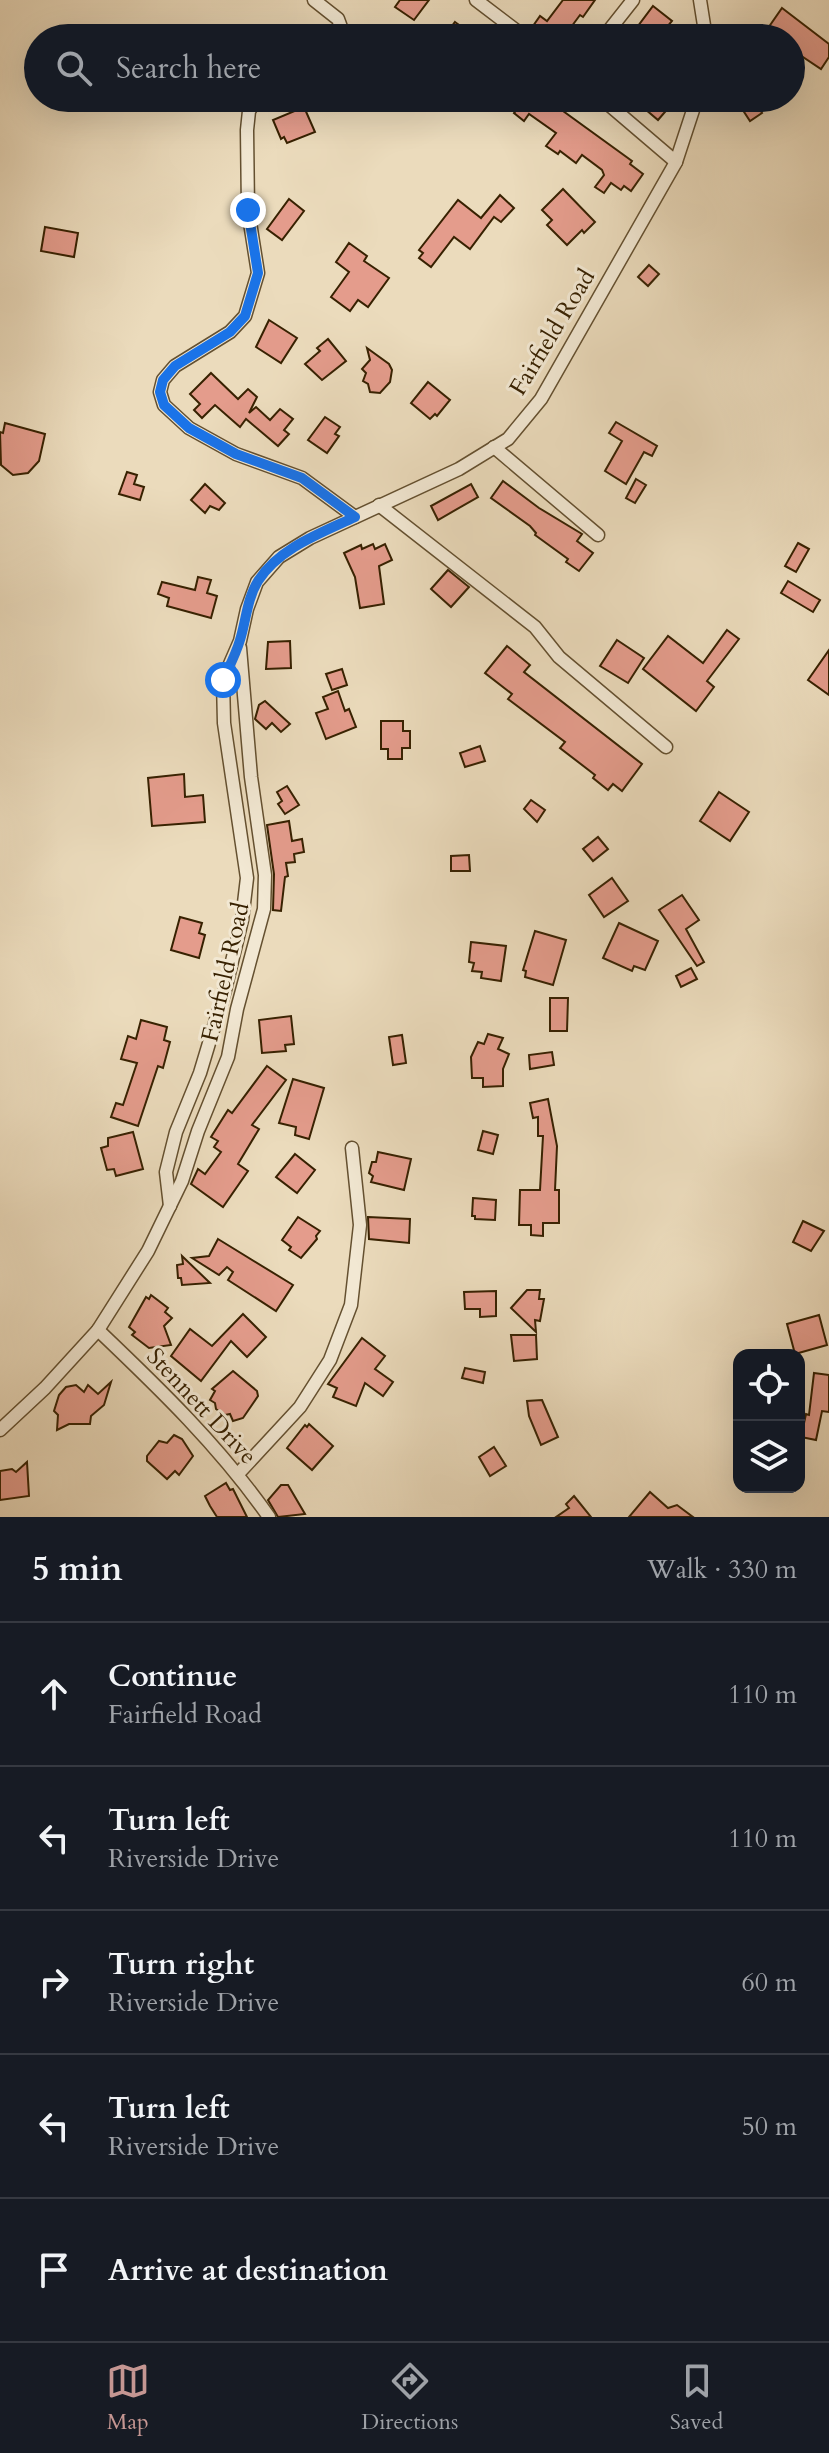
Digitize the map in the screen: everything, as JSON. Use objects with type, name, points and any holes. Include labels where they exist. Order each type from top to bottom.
[{"type":"street","points":[[314,0],[338,19],[340,24]]},
{"type":"street","points":[[476,0],[508,24]]},
{"type":"street","points":[[614,24],[633,0]]},
{"type":"street","points":[[700,0],[704,24]]},
{"type":"street","points":[[249,112],[248,210],[258,273],[245,316],[230,332],[175,366],[163,380],[160,392],[164,405],[189,428],[236,454],[302,478],[355,517]]},
{"type":"street","points":[[617,112],[676,162]]},
{"type":"street","name":"Fairfield Road","points":[[170,1206],[166,1172],[176,1132],[200,1073],[242,920],[247,878],[224,723],[223,680],[240,641],[257,582],[279,557],[310,538],[459,469],[508,439],[541,399],[676,162],[692,112]]},
{"type":"street","points":[[494,447],[598,535]]},
{"type":"street","points":[[379,505],[535,627],[559,657],[666,747]]},
{"type":"street","name":"Fairfield Road","points":[[0,1430],[26,1407],[98,1330],[148,1251],[182,1181],[228,1057],[237,1009],[264,909],[265,875],[251,777],[240,641]]},
{"type":"street","points":[[238,1474],[300,1407],[330,1360],[351,1305],[360,1225],[352,1148]]},
{"type":"street","name":"Stennett Drive","points":[[98,1330],[186,1415],[238,1474],[269,1517]]},
{"type":"building","points":[[400,0],[429,0],[414,20],[395,7]]},
{"type":"building","points":[[563,0],[595,0],[583,17],[580,15],[573,24],[534,24],[540,16],[547,21]]},
{"type":"building","points":[[653,6],[672,21],[670,24],[640,24]]},
{"type":"building","points":[[782,8],[803,24],[771,24]]},
{"type":"building","points":[[805,26],[829,44],[829,57],[821,69],[805,58]]},
{"type":"building","points":[[292,112],[306,112],[315,132],[287,143],[284,137],[281,139],[273,120]]},
{"type":"building","points":[[564,112],[632,161],[630,164],[643,174],[631,191],[624,186],[621,190],[611,183],[604,193],[595,187],[604,175],[602,170],[582,155],[576,163],[560,151],[558,154],[546,146],[556,133],[529,114],[524,121],[514,113]]},
{"type":"building","points":[[649,112],[665,112],[658,120]]},
{"type":"building","points":[[744,112],[761,112],[762,113],[750,121]]},
{"type":"building","points":[[563,189],[595,222],[567,245],[547,225],[552,220],[542,210]]},
{"type":"building","points":[[500,195],[514,208],[501,222],[494,217],[470,249],[454,237],[431,267],[419,258],[423,253],[419,250],[458,200],[481,218]]},
{"type":"building","points":[[289,199],[304,211],[282,240],[267,229]]},
{"type":"building","points":[[45,227],[78,233],[74,257],[41,251]]},
{"type":"building","points":[[349,243],[367,256],[364,261],[389,278],[368,307],[358,300],[350,311],[331,297],[349,272],[336,262]]},
{"type":"building","points":[[649,265],[659,274],[648,286],[638,277]]},
{"type":"building","points":[[269,320],[297,338],[281,363],[256,347]]},
{"type":"building","points":[[328,339],[346,361],[322,380],[305,364]]},
{"type":"building","points":[[367,348],[389,364],[392,370],[390,382],[380,393],[370,392],[368,384],[363,381],[366,373],[362,369],[370,360]]},
{"type":"building","points":[[211,373],[238,399],[248,389],[257,397],[249,413],[256,407],[270,420],[280,409],[293,419],[284,430],[289,434],[278,446],[246,419],[240,427],[215,405],[202,418],[194,410],[200,404],[190,394]]},
{"type":"building","points":[[428,382],[450,400],[437,416],[435,414],[430,419],[411,403]]},
{"type":"building","points":[[325,417],[340,427],[335,434],[339,436],[327,453],[308,440]]},
{"type":"building","points":[[616,422],[657,446],[652,456],[644,452],[626,484],[605,471],[622,441],[609,433]]},
{"type":"building","points":[[5,423],[45,434],[39,461],[28,473],[13,475],[1,465],[0,432],[3,433]]},
{"type":"building","points":[[127,472],[137,475],[134,484],[144,487],[140,500],[119,494]]},
{"type":"building","points":[[636,479],[646,485],[635,503],[626,498]]},
{"type":"building","points":[[503,481],[582,534],[577,541],[593,553],[579,571],[535,535],[530,526],[491,498]]},
{"type":"building","points":[[205,484],[225,503],[219,510],[210,506],[205,513],[191,500]]},
{"type":"building","points":[[471,484],[478,497],[438,520],[431,506]]},
{"type":"building","points":[[798,543],[809,549],[796,572],[785,566]]},
{"type":"building","points":[[373,544],[375,549],[385,544],[392,560],[379,566],[384,604],[360,608],[355,577],[344,553],[361,545],[362,549]]},
{"type":"building","points":[[448,570],[469,587],[451,607],[431,589]]},
{"type":"building","points":[[198,577],[211,580],[207,593],[217,596],[211,618],[167,606],[169,598],[158,594],[162,582],[195,590]]},
{"type":"building","points":[[788,581],[820,600],[813,612],[781,593]]},
{"type":"building","points":[[727,630],[739,639],[707,681],[714,687],[696,711],[643,669],[668,636],[703,663]]},
{"type":"building","points":[[617,640],[644,658],[628,683],[600,666]]},
{"type":"building","points":[[290,641],[291,668],[266,669],[268,642]]},
{"type":"building","points":[[507,646],[530,665],[524,672],[642,764],[622,791],[613,784],[608,790],[593,778],[595,775],[560,748],[565,742],[508,699],[512,694],[485,673]]},
{"type":"building","points":[[829,650],[829,695],[808,680]]},
{"type":"building","points":[[342,669],[347,685],[332,690],[326,674]]},
{"type":"building","points":[[338,691],[345,711],[349,709],[356,727],[326,739],[316,713],[328,709],[323,697]]},
{"type":"building","points":[[265,701],[290,724],[281,732],[272,723],[266,729],[255,719],[259,705]]},
{"type":"building","points":[[381,721],[403,721],[403,731],[410,731],[410,748],[402,748],[402,759],[388,759],[388,749],[381,749]]},
{"type":"building","points":[[480,746],[485,761],[465,767],[460,753]]},
{"type":"building","points":[[184,774],[185,797],[203,795],[205,822],[152,826],[148,778]]},
{"type":"building","points":[[287,786],[299,805],[285,814],[278,804],[282,801],[277,792]]},
{"type":"building","points":[[719,792],[749,812],[730,841],[700,821]]},
{"type":"building","points":[[531,800],[545,810],[537,822],[524,809]]},
{"type":"building","points":[[289,821],[292,841],[302,839],[304,852],[294,854],[295,862],[286,863],[288,876],[285,877],[281,911],[273,910],[274,874],[267,825]]},
{"type":"building","points":[[598,837],[608,849],[593,861],[583,849]]},
{"type":"building","points":[[469,855],[470,871],[451,871],[451,856]]},
{"type":"building","points":[[612,878],[628,901],[604,917],[589,895]]},
{"type":"building","points":[[682,895],[699,920],[686,929],[704,962],[697,966],[659,910]]},
{"type":"building","points":[[180,917],[202,923],[199,933],[205,935],[199,958],[171,950]]},
{"type":"building","points":[[619,923],[658,941],[645,970],[634,966],[632,971],[603,958]]},
{"type":"building","points":[[535,931],[566,940],[553,985],[525,977],[526,971],[523,970]]},
{"type":"building","points":[[471,942],[506,946],[501,981],[481,978],[482,972],[472,971],[474,963],[469,962]]},
{"type":"building","points":[[691,968],[697,979],[681,987],[676,976]]},
{"type":"building","points":[[550,998],[568,998],[567,1031],[550,1031]]},
{"type":"building","points":[[291,1016],[294,1044],[285,1045],[286,1051],[262,1053],[259,1020]]},
{"type":"building","points":[[141,1020],[167,1027],[164,1040],[170,1042],[163,1068],[158,1066],[138,1126],[111,1117],[116,1103],[123,1105],[137,1063],[121,1059],[128,1036],[136,1039]]},
{"type":"building","points":[[488,1034],[503,1038],[498,1049],[509,1054],[503,1069],[503,1086],[483,1087],[483,1078],[472,1078],[471,1057],[478,1042],[484,1044]]},
{"type":"building","points":[[402,1035],[406,1063],[393,1065],[389,1037]]},
{"type":"building","points":[[552,1052],[554,1065],[530,1069],[529,1055]]},
{"type":"building","points":[[267,1066],[286,1080],[252,1125],[259,1129],[238,1164],[248,1171],[223,1207],[191,1184],[198,1169],[205,1174],[221,1152],[214,1147],[218,1141],[211,1137],[228,1110],[232,1113]]},
{"type":"building","points":[[293,1079],[324,1088],[309,1139],[295,1135],[296,1127],[279,1123]]},
{"type":"building","points":[[548,1099],[557,1146],[555,1190],[559,1190],[559,1223],[543,1223],[543,1236],[531,1235],[531,1225],[519,1225],[520,1190],[540,1190],[543,1136],[538,1136],[538,1117],[533,1118],[530,1103]]},
{"type":"building","points":[[483,1131],[498,1135],[493,1154],[478,1150]]},
{"type":"building","points":[[133,1132],[143,1169],[116,1176],[114,1169],[107,1170],[101,1148],[108,1146],[108,1138]]},
{"type":"building","points":[[378,1152],[411,1159],[404,1190],[371,1182],[373,1176],[369,1173]]},
{"type":"building","points":[[295,1154],[315,1170],[297,1193],[276,1177]]},
{"type":"building","points":[[473,1198],[496,1200],[495,1220],[475,1219],[472,1216]]},
{"type":"building","points":[[298,1217],[320,1231],[301,1258],[289,1250],[291,1247],[282,1240]]},
{"type":"building","points":[[368,1217],[410,1219],[409,1243],[369,1239]]},
{"type":"building","points":[[803,1221],[824,1231],[811,1251],[793,1242]]},
{"type":"building","points":[[218,1239],[293,1285],[276,1311],[228,1280],[233,1272],[227,1267],[219,1275],[192,1258],[209,1256]]},
{"type":"building","points":[[182,1256],[210,1283],[182,1285],[177,1265],[183,1264]]},
{"type":"building","points":[[527,1290],[540,1290],[539,1299],[544,1299],[540,1321],[535,1320],[536,1332],[511,1308]]},
{"type":"building","points":[[496,1291],[496,1316],[480,1317],[480,1309],[465,1309],[464,1292]]},
{"type":"building","points":[[151,1295],[168,1308],[165,1312],[172,1318],[164,1326],[171,1345],[149,1348],[132,1335],[135,1332],[129,1327],[146,1297],[149,1299]]},
{"type":"building","points":[[243,1314],[266,1337],[247,1357],[231,1341],[201,1381],[171,1356],[190,1329],[212,1346]]},
{"type":"building","points":[[819,1315],[827,1345],[805,1351],[794,1349],[787,1324]]},
{"type":"building","points":[[511,1335],[536,1335],[537,1359],[514,1361]]},
{"type":"building","points":[[362,1338],[385,1356],[375,1369],[393,1382],[383,1396],[365,1383],[356,1406],[333,1397],[337,1388],[328,1384]]},
{"type":"building","points":[[465,1368],[485,1372],[483,1383],[462,1378]]},
{"type":"building","points":[[233,1371],[257,1391],[258,1396],[243,1418],[233,1421],[230,1414],[225,1415],[216,1409],[215,1403],[210,1400],[215,1391],[212,1389]]},
{"type":"building","points":[[814,1373],[829,1375],[829,1412],[822,1411],[816,1440],[805,1438],[805,1419],[806,1414],[809,1415]]},
{"type":"building","points":[[111,1382],[104,1405],[91,1416],[90,1424],[69,1424],[57,1430],[58,1415],[54,1411],[59,1395],[66,1387],[76,1385],[84,1392],[88,1385],[98,1394]]},
{"type":"building","points":[[542,1400],[558,1437],[541,1445],[529,1416],[527,1401]]},
{"type":"building","points":[[309,1424],[333,1446],[312,1470],[287,1448]]},
{"type":"building","points":[[174,1435],[182,1439],[193,1456],[179,1475],[175,1471],[167,1479],[147,1461],[147,1456],[159,1441],[167,1443]]},
{"type":"building","points":[[494,1447],[506,1466],[490,1476],[479,1457]]},
{"type":"building","points":[[27,1462],[29,1496],[0,1500],[0,1471],[12,1469],[16,1472]]},
{"type":"building","points":[[226,1483],[230,1490],[233,1489],[247,1517],[217,1517],[210,1506],[205,1496]]},
{"type":"building","points":[[281,1485],[288,1485],[305,1514],[278,1517],[268,1500]]},
{"type":"building","points":[[650,1492],[668,1508],[677,1505],[693,1517],[629,1517]]},
{"type":"building","points":[[574,1496],[591,1517],[556,1517],[569,1508],[566,1504]]},
{"type":"route","points":[[223,680],[240,641],[257,582],[279,557],[355,517],[302,478],[236,454],[189,428],[164,405],[160,392],[163,380],[175,366],[230,332],[245,316],[258,273],[248,210]]}]
